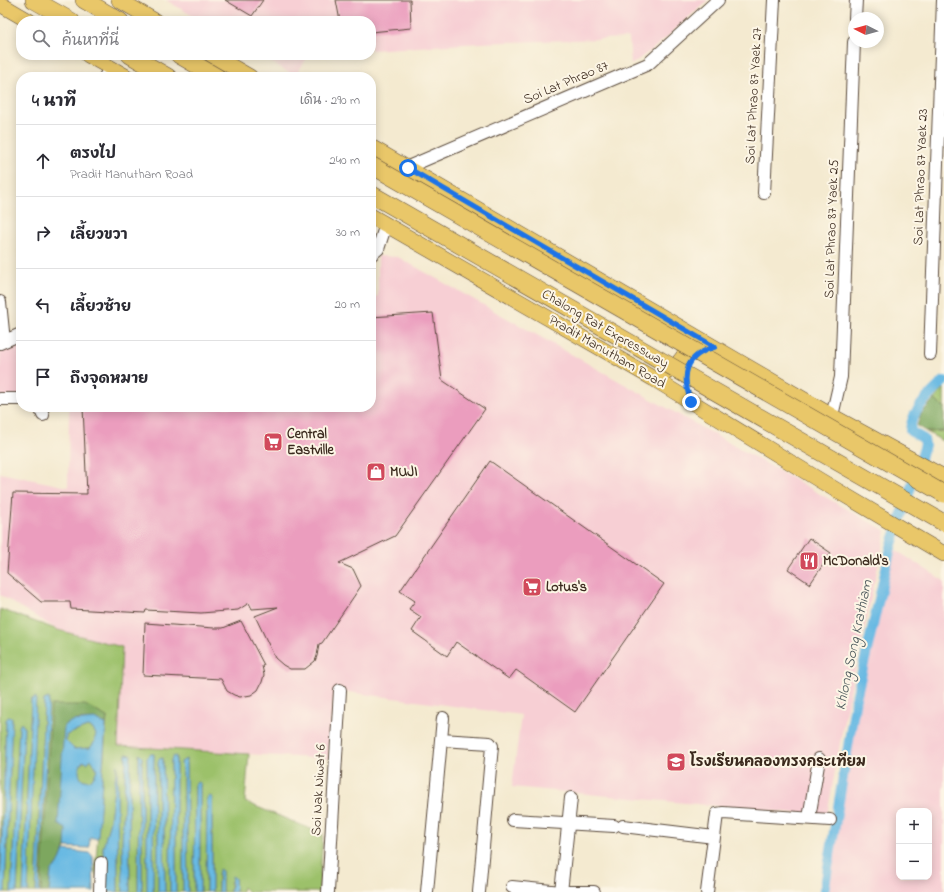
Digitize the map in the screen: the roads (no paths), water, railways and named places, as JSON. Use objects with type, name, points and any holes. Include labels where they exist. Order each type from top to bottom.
[{"type":"highway","points":[[34,0],[62,16]]},
{"type":"highway","points":[[84,0],[111,16]]},
{"type":"highway","points":[[139,60],[159,72]]},
{"type":"highway","points":[[188,60],[208,72]]},
{"type":"highway","name":"Chalong Rat Expressway","points":[[376,168],[944,494]]},
{"type":"highway","name":"Chalong Rat Expressway","points":[[376,197],[944,523]]},
{"type":"main road","points":[[119,0],[146,16]]},
{"type":"main road","points":[[0,4],[20,16]]},
{"type":"main road","points":[[94,60],[107,72]]},
{"type":"main road","points":[[221,60],[241,72]]},
{"type":"main road","points":[[376,150],[832,416],[944,477]]},
{"type":"main road","name":"Pradit Manutham Road","points":[[376,219],[654,379],[820,481],[899,526],[944,554]]},
{"type":"main road","points":[[654,379],[671,370],[680,361],[687,350],[688,340],[679,326]]},
{"type":"main road","points":[[691,402],[686,381],[687,368],[693,358],[698,354],[715,347]]},
{"type":"street","name":"Soi Lat Phrao 87","points":[[408,168],[648,64],[718,0]]},
{"type":"street","name":"Soi Lat Phrao 87 Yaek 27","points":[[764,193],[774,0]]},
{"type":"street","points":[[855,12],[856,0]]},
{"type":"street","name":"Soi Lat Phrao 87 Yaek 23","points":[[930,354],[943,0]]},
{"type":"street","name":"Soi Lat Phrao 87 Yaek 25","points":[[832,416],[841,377],[854,48]]},
{"type":"street","points":[[376,251],[378,250],[386,224]]},
{"type":"street","points":[[0,302],[2,342],[16,336]]},
{"type":"street","points":[[0,400],[16,399]]},
{"type":"street","name":"Soi Nak Niwat 6","points":[[328,892],[340,690]]},
{"type":"street","points":[[427,892],[443,718]]},
{"type":"street","points":[[441,740],[488,743],[492,746],[479,892]]},
{"type":"street","points":[[809,818],[819,759]]},
{"type":"street","points":[[561,892],[571,798]]},
{"type":"street","points":[[707,892],[717,814],[723,812],[830,820]]},
{"type":"street","points":[[513,820],[569,822],[714,836]]},
{"type":"street","points":[[100,892],[101,863]]},
{"type":"street","points":[[512,886],[561,892],[594,892]]},
{"type":"water","points":[[36,697],[28,892],[23,892],[31,700]]},
{"type":"water","points":[[49,698],[39,892],[36,892],[44,700]]},
{"type":"water","points":[[8,717],[12,718],[5,892],[0,892],[6,720]]},
{"type":"water","points":[[94,719],[106,724],[98,838],[90,838],[89,848],[65,847],[66,829],[58,824],[64,726],[72,721]],"holes":[[[87,727],[92,728],[96,734],[94,743],[90,748],[74,749],[66,741],[66,735]],[[91,759],[97,769],[94,777],[89,781],[81,779],[79,767],[83,761],[87,763]]]},
{"type":"water","points":[[21,723],[24,727],[17,892],[11,892],[19,727]]},
{"type":"water","points":[[126,754],[131,755],[129,794],[130,892],[123,892],[122,842]]},
{"type":"water","points":[[139,754],[142,757],[142,892],[138,892]]},
{"type":"water","points":[[150,754],[154,754],[153,892],[147,892],[147,758]]},
{"type":"water","points":[[176,756],[176,892],[170,892],[171,760],[172,757]]},
{"type":"water","points":[[163,758],[165,892],[158,892],[158,762],[159,759]]},
{"type":"water","points":[[186,759],[188,892],[183,892],[183,775],[181,762]]},
{"type":"water","points":[[117,765],[118,892],[105,892],[103,848],[110,820]]},
{"type":"water","points":[[197,782],[200,783],[200,892],[194,892],[195,785]]},
{"type":"water","points":[[209,796],[212,797],[212,892],[206,892],[207,799]]},
{"type":"water","points":[[64,850],[90,853],[93,857],[94,892],[49,892],[51,871],[58,865]]},
{"type":"water","points":[[219,869],[222,871],[222,892],[218,892]]},
{"type":"water","points":[[232,876],[235,878],[236,892],[230,892]]},
{"type":"waterway","name":"Khlong Song Krathiam","points":[[824,892],[856,698],[891,547],[925,445],[924,439],[910,431],[911,423],[922,403],[944,381]]},
{"type":"place","name":"Central Eastville","points":[[273,442]]},
{"type":"place","name":"MUJI","points":[[376,472]]},
{"type":"place","name":"McDonald's","points":[[809,561]]},
{"type":"place","name":"Lotus's","points":[[532,587]]},
{"type":"place","name":"โรงเรียนคลองทรงกระเทียม","points":[[676,762]]}]
